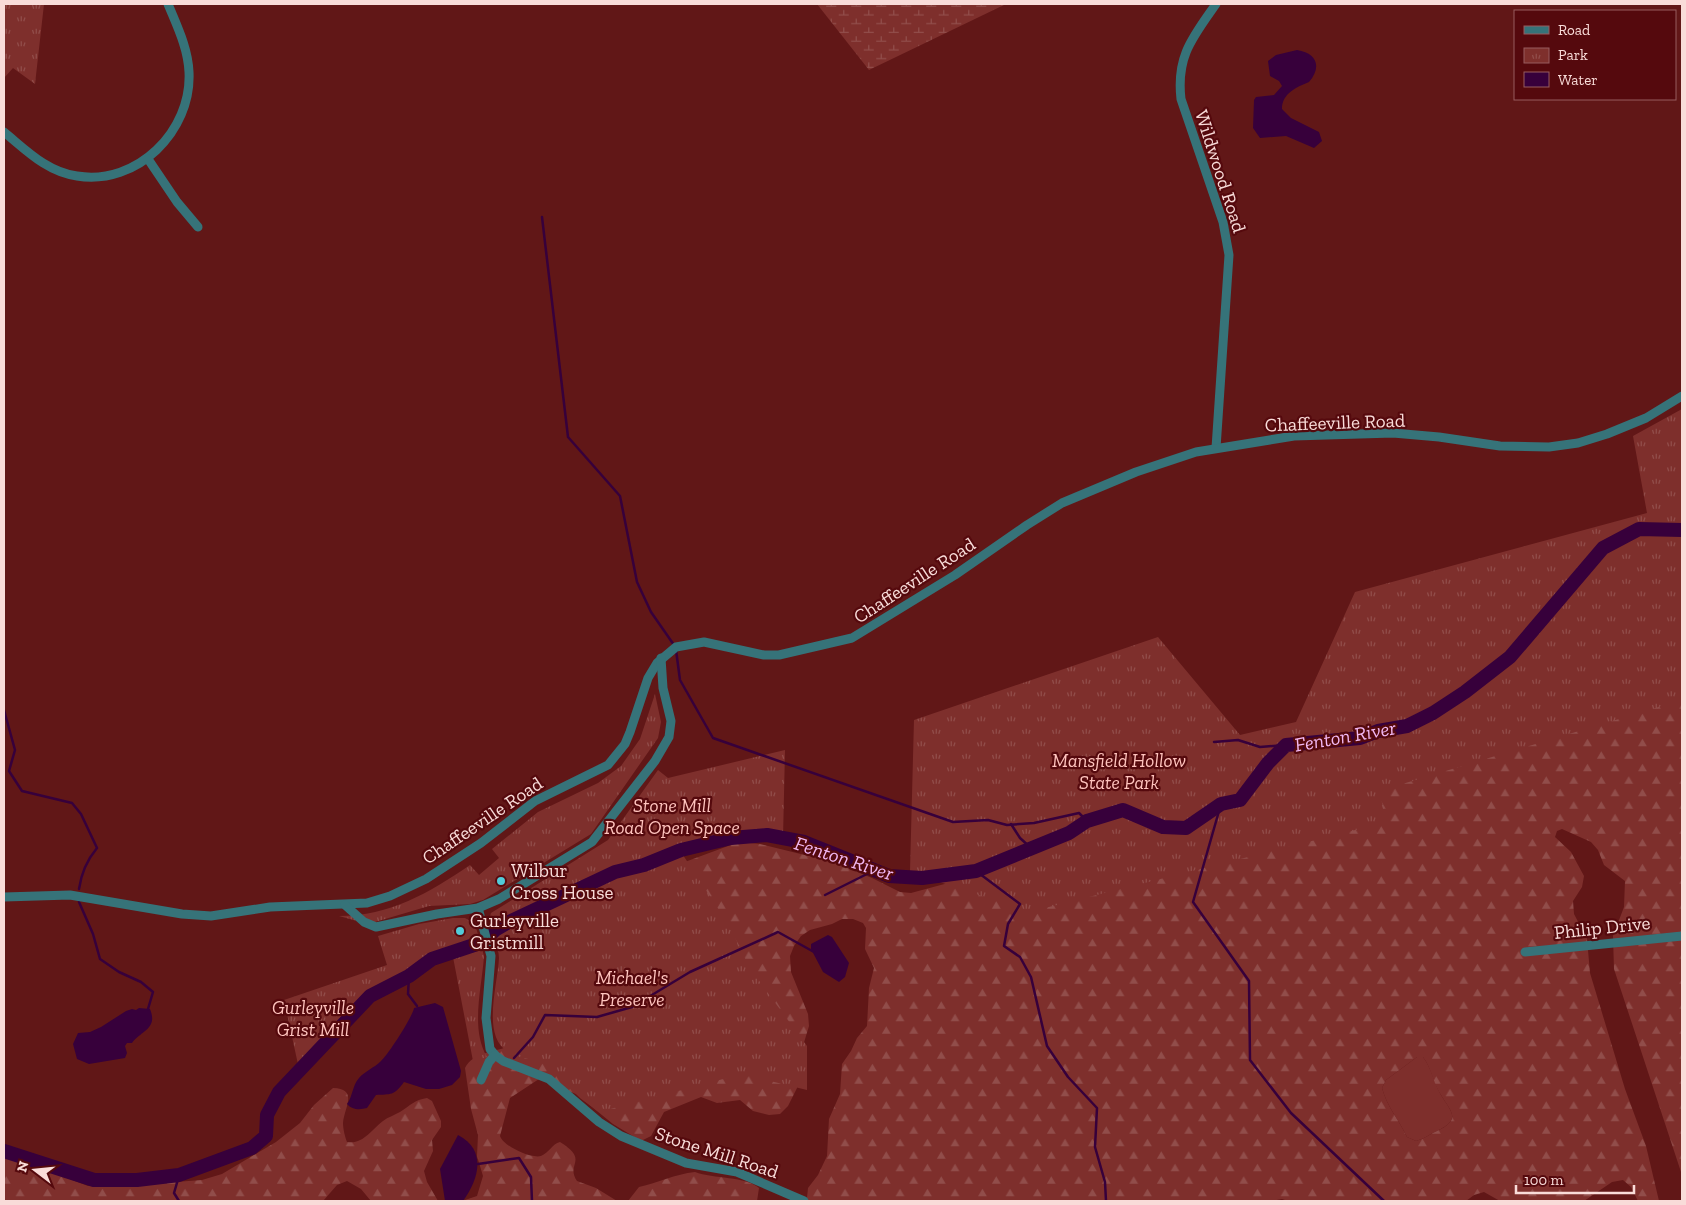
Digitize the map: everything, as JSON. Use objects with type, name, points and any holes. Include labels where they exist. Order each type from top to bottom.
[{"type":"street","points":[[4,132],[39,162],[76,176],[97,178],[120,173],[148,159],[169,138],[184,111],[189,73],[183,40],[168,4]]},
{"type":"street","name":"Wildwood Road","points":[[1216,4],[1187,46],[1178,80],[1180,99],[1223,222],[1229,256],[1216,448]]},
{"type":"street","points":[[148,159],[177,202],[198,227]]},
{"type":"street","name":"Chaffeeville Road","points":[[4,897],[70,895],[182,914],[211,916],[270,907],[367,903],[390,896],[426,879],[482,844],[535,800],[608,765],[625,744],[648,678],[661,658],[676,647],[704,642],[764,655],[796,652],[852,638],[873,628],[955,576],[1027,525],[1062,503],[1171,459],[1216,448],[1294,436],[1393,433],[1500,446],[1549,447],[1578,443],[1607,434],[1646,418],[1682,396]]},
{"type":"street","points":[[345,905],[364,922],[376,927],[437,914],[478,908],[499,899],[592,842],[667,743],[671,726],[663,688],[661,658]]},
{"type":"street","points":[[478,908],[490,956],[486,1018],[490,1049],[495,1055],[489,1062],[481,1080]]},
{"type":"street","name":"Philip Drive","points":[[1525,952],[1682,936]]},
{"type":"street","name":"Stone Mill Road","points":[[495,1055],[503,1061],[549,1079],[599,1122],[620,1136],[686,1163],[737,1172],[804,1201]]},
{"type":"green space","points":[[4,4],[44,4],[35,84],[13,68],[4,78]]},
{"type":"green space","points":[[817,4],[1006,4],[869,70]]},
{"type":"green space","name":"Mansfield Hollow State Park","points":[[1682,409],[1682,700],[1379,791],[1387,822],[1029,912],[910,872],[914,720],[1158,637],[1240,735],[1296,722],[1355,592],[1647,513],[1633,436]]},
{"type":"green space","points":[[1682,531],[1682,1175],[1614,969],[1613,936],[1624,907],[1625,881],[1604,865],[1598,850],[1591,842],[1562,829],[1557,831],[1555,837],[1571,852],[1584,876],[1582,887],[1573,901],[1574,914],[1587,939],[1590,973],[1625,1089],[1646,1146],[1659,1201],[1638,1201],[1631,1187],[1623,1180],[1612,1182],[1584,1201],[1500,1201],[1484,1192],[1474,1195],[1466,1201],[1288,1201],[1282,1199],[1271,1201],[809,1201],[807,1198],[808,1188],[818,1175],[827,1156],[829,1119],[840,1094],[842,1064],[857,1038],[867,1026],[869,988],[874,968],[865,949],[866,928],[863,923],[853,919],[842,919],[810,930],[801,936],[790,956],[791,972],[808,1014],[809,1026],[802,1049],[797,1088],[788,1106],[780,1114],[769,1115],[753,1111],[740,1100],[717,1103],[701,1097],[664,1112],[651,1136],[641,1141],[613,1124],[576,1094],[539,1079],[510,1098],[500,1136],[502,1140],[512,1148],[531,1156],[544,1155],[560,1142],[574,1154],[574,1175],[577,1181],[596,1188],[617,1201],[462,1201],[477,1196],[483,1176],[477,1156],[478,1135],[471,1109],[465,1068],[473,1059],[485,1053],[510,1046],[655,873],[739,842],[760,844],[833,862],[900,892],[911,893],[952,882],[1066,844]],"holes":[[[1417,1057],[1423,1057],[1438,1090],[1451,1111],[1452,1119],[1445,1127],[1416,1141],[1407,1137],[1382,1088],[1386,1080]]]},
{"type":"green space","points":[[655,694],[661,722],[658,738],[591,834],[483,900],[470,904],[429,906],[375,922],[357,921],[339,916],[375,912],[408,901],[439,885],[470,865],[479,875],[499,858],[492,849],[538,812],[598,783],[621,766],[640,739]]},
{"type":"green space","name":"Michael's Preserve","points":[[785,750],[783,838],[770,836],[744,837],[706,844],[681,852],[730,927],[749,967],[807,1046],[807,1090],[742,1074],[599,1112],[580,1098],[550,1068],[540,1062],[508,1052],[500,1044],[495,1034],[493,1022],[499,958],[490,924],[491,913],[608,840],[658,770],[668,778]]},
{"type":"green space","name":"Gurleyville Grist Mill","points":[[453,918],[465,918],[475,924],[484,956],[478,1021],[482,1046],[487,1057],[473,1061],[453,957],[416,964],[391,981],[366,1006],[331,1035],[301,1078],[284,1000],[387,965],[378,936],[419,924]]},
{"type":"green space","points":[[1417,1057],[1423,1057],[1426,1062],[1451,1111],[1452,1119],[1445,1127],[1416,1141],[1407,1137],[1382,1088],[1386,1080]]},
{"type":"green space","points":[[333,1088],[341,1089],[348,1096],[343,1123],[347,1142],[363,1139],[379,1124],[416,1101],[427,1098],[432,1101],[441,1121],[441,1127],[432,1140],[433,1151],[424,1171],[427,1182],[438,1201],[371,1201],[361,1189],[347,1181],[337,1185],[323,1201],[4,1201],[4,1157],[9,1156],[88,1186],[109,1187],[202,1180],[222,1174],[276,1142],[300,1123],[314,1105]]},
{"type":"green space","points":[[695,1172],[746,1181],[753,1184],[759,1188],[757,1201],[628,1201],[639,1187]]},
{"type":"water","points":[[1297,50],[1313,57],[1316,66],[1315,71],[1309,82],[1287,95],[1282,109],[1291,118],[1319,132],[1322,141],[1314,148],[1286,136],[1260,138],[1253,128],[1254,100],[1256,97],[1274,95],[1282,86],[1279,81],[1270,76],[1268,61],[1276,55]]},
{"type":"water","points":[[828,935],[832,937],[849,963],[845,977],[839,982],[823,972],[811,949],[811,944]]},
{"type":"water","points":[[435,1003],[443,1007],[461,1071],[460,1077],[452,1085],[439,1089],[426,1089],[404,1082],[398,1090],[392,1093],[376,1095],[367,1108],[356,1109],[349,1106],[347,1104],[357,1081],[384,1057],[405,1027],[414,1008]]},
{"type":"water","points":[[139,1008],[150,1009],[152,1021],[148,1029],[132,1043],[127,1043],[125,1046],[127,1053],[125,1058],[89,1064],[77,1059],[73,1044],[78,1033],[90,1032],[126,1011]]},
{"type":"water","points":[[458,1135],[467,1141],[477,1157],[476,1174],[473,1184],[463,1201],[445,1201],[440,1169]]},
{"type":"waterway","points":[[542,217],[568,437],[620,496],[637,582],[651,612],[674,645]]},
{"type":"waterway","name":"Fenton River","points":[[4,1151],[94,1180],[137,1180],[179,1175],[252,1148],[266,1136],[267,1115],[279,1092],[370,996],[409,976],[432,959],[483,942],[495,930],[507,923],[615,872],[644,865],[681,850],[731,838],[767,835],[804,842],[889,876],[922,878],[976,871],[1069,833],[1087,821],[1123,810],[1163,827],[1186,828],[1221,804],[1240,800],[1268,763],[1286,745],[1360,738],[1378,731],[1407,726],[1433,713],[1465,692],[1510,657],[1603,548],[1639,529],[1682,530]]},
{"type":"waterway","points":[[676,650],[680,680],[713,738],[953,822],[988,820],[1007,825],[1034,823],[1079,813],[1087,821]]},
{"type":"waterway","points":[[4,710],[15,750],[9,771],[22,791],[72,803],[81,814],[97,848],[85,868],[79,889]]},
{"type":"waterway","points":[[1214,742],[1238,740],[1260,747],[1286,745]]},
{"type":"waterway","points":[[1221,804],[1193,902],[1249,981],[1250,1060],[1291,1113],[1384,1201]]},
{"type":"waterway","points":[[1011,824],[1020,838],[1031,848]]},
{"type":"waterway","points":[[825,895],[873,871]]},
{"type":"waterway","points":[[976,871],[1020,904],[1008,924],[1004,946],[1020,957],[1031,977],[1047,1046],[1068,1077],[1097,1108],[1095,1147],[1105,1182],[1106,1201]]},
{"type":"waterway","points":[[79,902],[93,934],[100,959],[119,972],[141,982],[153,992],[148,1009]]},
{"type":"waterway","points":[[514,1058],[533,1037],[545,1015],[597,1017],[632,1007],[690,972],[778,932],[814,952]]},
{"type":"waterway","points":[[409,976],[408,994],[417,1006]]},
{"type":"waterway","points":[[478,1164],[519,1158],[531,1177],[532,1201]]},
{"type":"waterway","name":"Fenton River","points":[[179,1201],[174,1193],[179,1176],[213,1163]]},
{"type":"place","name":"Wilbur Cross House","points":[[501,881]]},
{"type":"place","name":"Gurleyville Gristmill","points":[[460,931]]},
{"type":"park label","name":"Stone Mill Road Open Space","points":[[672,816]]}]
